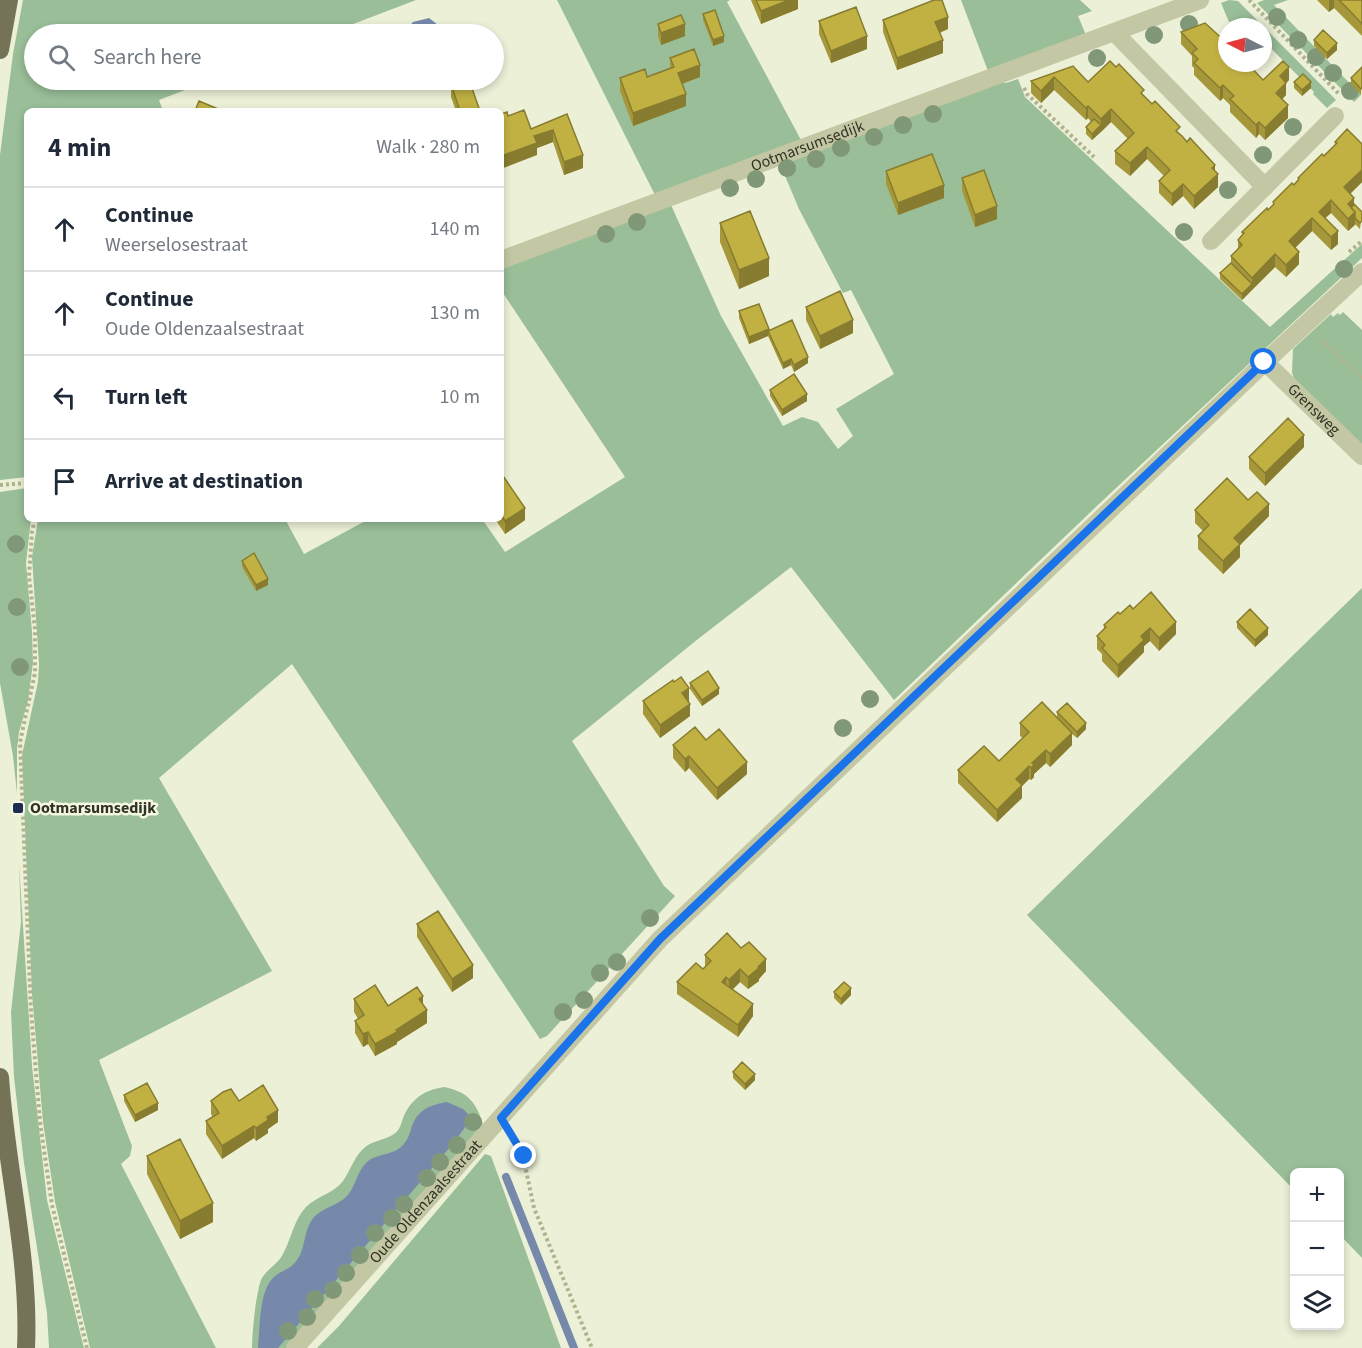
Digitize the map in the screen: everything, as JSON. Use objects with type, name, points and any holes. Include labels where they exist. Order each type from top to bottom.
[{"type":"main road","points":[[0,50],[9,0]]},
{"type":"main road","points":[[0,1077],[11,1180],[25,1272],[27,1348]]},
{"type":"street","name":"Ootmarsumsedijk","points":[[504,259],[1200,0]]},
{"type":"street","points":[[1115,33],[1265,187]]},
{"type":"street","points":[[1211,241],[1335,116]]},
{"type":"street","name":"Oude Oldenzaalsestraat","points":[[296,1348],[660,939],[1264,362],[1362,272]]},
{"type":"street","name":"Grensweg","points":[[1264,362],[1362,456]]},
{"type":"path","points":[[1248,0],[1339,95]]},
{"type":"path","points":[[1017,68],[1027,94],[1094,158]]},
{"type":"path","points":[[1306,324],[1362,378]]},
{"type":"path","points":[[0,485],[24,483]]},
{"type":"path","points":[[34,522],[29,576],[35,629],[35,673],[20,742],[20,812],[31,1011],[40,1122],[52,1204],[87,1348]]},
{"type":"path","points":[[501,1118],[524,1156],[534,1208],[592,1348]]},
{"type":"green space","points":[[23,0],[416,0],[353,24],[24,24],[24,90],[185,90],[159,100],[162,108],[24,108],[24,477],[0,480],[0,155],[13,54]]},
{"type":"green space","points":[[557,0],[730,0],[727,2],[801,140],[655,195]]},
{"type":"green space","points":[[961,0],[1080,0],[1092,11],[1078,16],[1086,35],[988,71]]},
{"type":"green space","points":[[1229,0],[1238,1],[1255,18],[1227,18],[1221,3]]},
{"type":"green space","points":[[1264,0],[1288,0],[1274,5],[1361,95],[1354,102],[1257,3]]},
{"type":"green space","points":[[1272,35],[1336,100],[1327,108],[1313,94],[1314,92],[1272,49]]},
{"type":"green space","points":[[1018,79],[1025,97],[1270,327],[1362,244],[1362,258],[894,700],[791,567],[572,741],[664,886],[675,896],[547,1036],[540,1039],[292,664],[159,778],[272,971],[99,1060],[132,1146],[130,1156],[121,1164],[216,1348],[90,1348],[55,1202],[43,1122],[32,994],[22,755],[38,682],[39,664],[32,557],[38,522],[287,522],[304,554],[363,522],[484,522],[505,552],[625,477],[504,295],[504,268],[671,205],[721,316],[783,426],[802,417],[818,422],[838,449],[853,436],[836,409],[894,374],[851,290],[843,293],[799,209],[780,164],[1001,82],[1006,83]]},
{"type":"green space","points":[[1343,312],[1362,330],[1362,448],[1295,383],[1292,372],[1293,349],[1331,314],[1333,317]]},
{"type":"green space","points":[[24,488],[24,522],[31,522],[26,563],[33,663],[28,701],[19,732],[17,793],[0,683],[0,492]]},
{"type":"green space","points":[[1362,588],[1362,1258],[1344,1239],[1344,1168],[1290,1168],[1290,1186],[1027,915]]},
{"type":"green space","points":[[19,864],[32,1066],[47,1200],[84,1348],[49,1348],[47,1313],[24,1163],[14,1077],[11,1012],[21,922]]},
{"type":"green space","points":[[444,1087],[470,1099],[483,1124],[290,1348],[252,1348],[257,1294],[261,1280],[282,1256],[302,1212],[310,1203],[339,1185],[362,1150],[373,1142],[396,1132],[406,1111],[414,1101],[430,1090]]},
{"type":"green space","points":[[485,1154],[491,1156],[561,1348],[317,1348],[339,1326]]},
{"type":"water","points":[[429,18],[437,24],[411,24]]},
{"type":"water","points":[[447,1102],[463,1109],[472,1118],[451,1146],[278,1348],[258,1348],[261,1311],[268,1284],[297,1260],[308,1226],[314,1217],[348,1195],[366,1163],[402,1146],[421,1112],[430,1106]]},
{"type":"building","points":[[756,0],[789,0],[761,11]]},
{"type":"building","points":[[934,0],[942,0],[948,17],[935,22],[943,40],[897,58],[883,20]]},
{"type":"building","points":[[1339,0],[1362,0],[1362,24],[1350,11]]},
{"type":"building","points":[[856,7],[867,36],[831,51],[819,21]]},
{"type":"building","points":[[715,10],[724,36],[713,40],[703,14]]},
{"type":"building","points":[[681,15],[685,24],[661,33],[658,24]]},
{"type":"building","points":[[1205,23],[1218,35],[1218,72],[1255,72],[1263,80],[1283,61],[1289,67],[1280,76],[1286,83],[1276,93],[1288,105],[1265,128],[1259,122],[1256,125],[1230,99],[1234,96],[1223,85],[1220,88],[1194,63],[1198,59],[1192,53],[1197,49],[1181,32]]},
{"type":"building","points":[[1323,30],[1337,43],[1327,53],[1314,40]]},
{"type":"building","points":[[694,49],[700,65],[678,73],[686,94],[633,113],[620,78],[645,69],[647,77],[674,67],[670,58]]},
{"type":"building","points":[[1110,61],[1116,67],[1119,64],[1144,90],[1141,93],[1152,104],[1155,101],[1180,127],[1176,131],[1187,142],[1190,138],[1215,165],[1212,168],[1218,174],[1194,196],[1183,184],[1172,194],[1159,181],[1170,170],[1147,147],[1130,163],[1115,151],[1134,133],[1111,109],[1101,119],[1054,77],[1041,91],[1031,81],[1073,66],[1088,82]]},
{"type":"building","points":[[1362,67],[1362,88],[1361,89],[1351,78]]},
{"type":"building","points":[[1303,74],[1311,82],[1302,90],[1294,82]]},
{"type":"building","points":[[453,90],[473,90],[479,108],[459,108]]},
{"type":"building","points":[[199,101],[216,108],[196,108]]},
{"type":"building","points":[[524,110],[531,129],[567,114],[583,155],[564,162],[553,130],[534,136],[537,143],[504,155],[504,113],[507,112],[508,116]]},
{"type":"building","points":[[1094,119],[1101,125],[1092,134],[1086,127]]},
{"type":"building","points":[[1347,129],[1362,144],[1362,170],[1344,187],[1354,198],[1348,204],[1355,212],[1348,219],[1331,200],[1319,212],[1338,231],[1331,237],[1312,218],[1289,241],[1299,252],[1286,265],[1275,254],[1252,278],[1231,256],[1242,245],[1238,240],[1244,233],[1242,232],[1267,208],[1268,210],[1292,183],[1294,185],[1322,154],[1324,156]]},
{"type":"building","points":[[932,154],[944,185],[898,203],[886,171]]},
{"type":"building","points":[[984,170],[997,206],[975,215],[962,178]]},
{"type":"building","points":[[1354,204],[1362,212],[1360,223],[1351,208]]},
{"type":"building","points":[[750,211],[769,258],[739,270],[720,223]]},
{"type":"building","points":[[1231,263],[1252,284],[1242,294],[1220,273]]},
{"type":"building","points":[[840,291],[853,320],[820,336],[806,307]]},
{"type":"building","points":[[759,304],[769,329],[749,337],[739,311]]},
{"type":"building","points":[[792,320],[808,357],[794,365],[791,359],[783,363],[768,331]]},
{"type":"building","points":[[794,374],[807,394],[782,410],[770,390]]},
{"type":"building","points":[[1288,418],[1304,435],[1265,473],[1249,457]]},
{"type":"building","points":[[504,477],[525,508],[504,520]]},
{"type":"building","points":[[1227,478],[1248,500],[1257,492],[1269,504],[1234,538],[1240,544],[1223,561],[1198,536],[1209,525],[1195,510]]},
{"type":"building","points":[[254,553],[268,579],[256,585],[242,561]]},
{"type":"building","points":[[1151,592],[1176,622],[1159,638],[1150,628],[1141,636],[1144,640],[1118,665],[1102,648],[1105,645],[1097,636],[1106,627],[1104,625],[1118,612],[1120,614],[1130,605],[1133,609]]},
{"type":"building","points":[[1250,609],[1268,628],[1255,640],[1237,622]]},
{"type":"building","points":[[708,671],[719,688],[702,700],[690,683]]},
{"type":"building","points":[[681,677],[689,688],[682,693],[690,704],[660,725],[643,701]]},
{"type":"building","points":[[1042,702],[1072,733],[1050,754],[1046,750],[1032,763],[1034,765],[1031,768],[1029,766],[1016,779],[1022,785],[997,810],[958,770],[984,746],[999,761],[1029,732],[1020,723]]},
{"type":"building","points":[[1067,703],[1086,723],[1077,732],[1057,712]]},
{"type":"building","points":[[695,727],[706,740],[719,729],[747,762],[717,788],[689,756],[685,759],[673,745]]},
{"type":"building","points":[[438,911],[473,965],[452,979],[417,924]]},
{"type":"building","points":[[727,933],[741,948],[749,942],[766,959],[748,977],[740,969],[729,980],[726,977],[722,982],[753,1004],[738,1025],[677,982],[696,963],[703,969],[711,961],[705,955]]},
{"type":"building","points":[[844,982],[851,988],[841,999],[834,992]]},
{"type":"building","points":[[375,985],[388,1006],[417,987],[423,996],[419,999],[427,1010],[396,1030],[397,1032],[375,1044],[368,1032],[363,1034],[355,1021],[364,1015],[354,999]]},
{"type":"building","points":[[742,1062],[755,1074],[745,1084],[733,1072]]},
{"type":"building","points":[[147,1083],[158,1103],[135,1115],[124,1095]]},
{"type":"building","points":[[263,1085],[278,1110],[256,1128],[254,1126],[222,1146],[206,1121],[219,1113],[211,1101],[231,1089],[239,1101]]},
{"type":"building","points":[[180,1139],[213,1203],[180,1221],[147,1156]]},
{"type":"waterway","points":[[506,1177],[574,1348]]},
{"type":"place","name":"Ootmarsumsedijk","points":[[18,808]]},
{"type":"route","points":[[524,1156],[501,1118],[660,939],[1264,362]]}]
